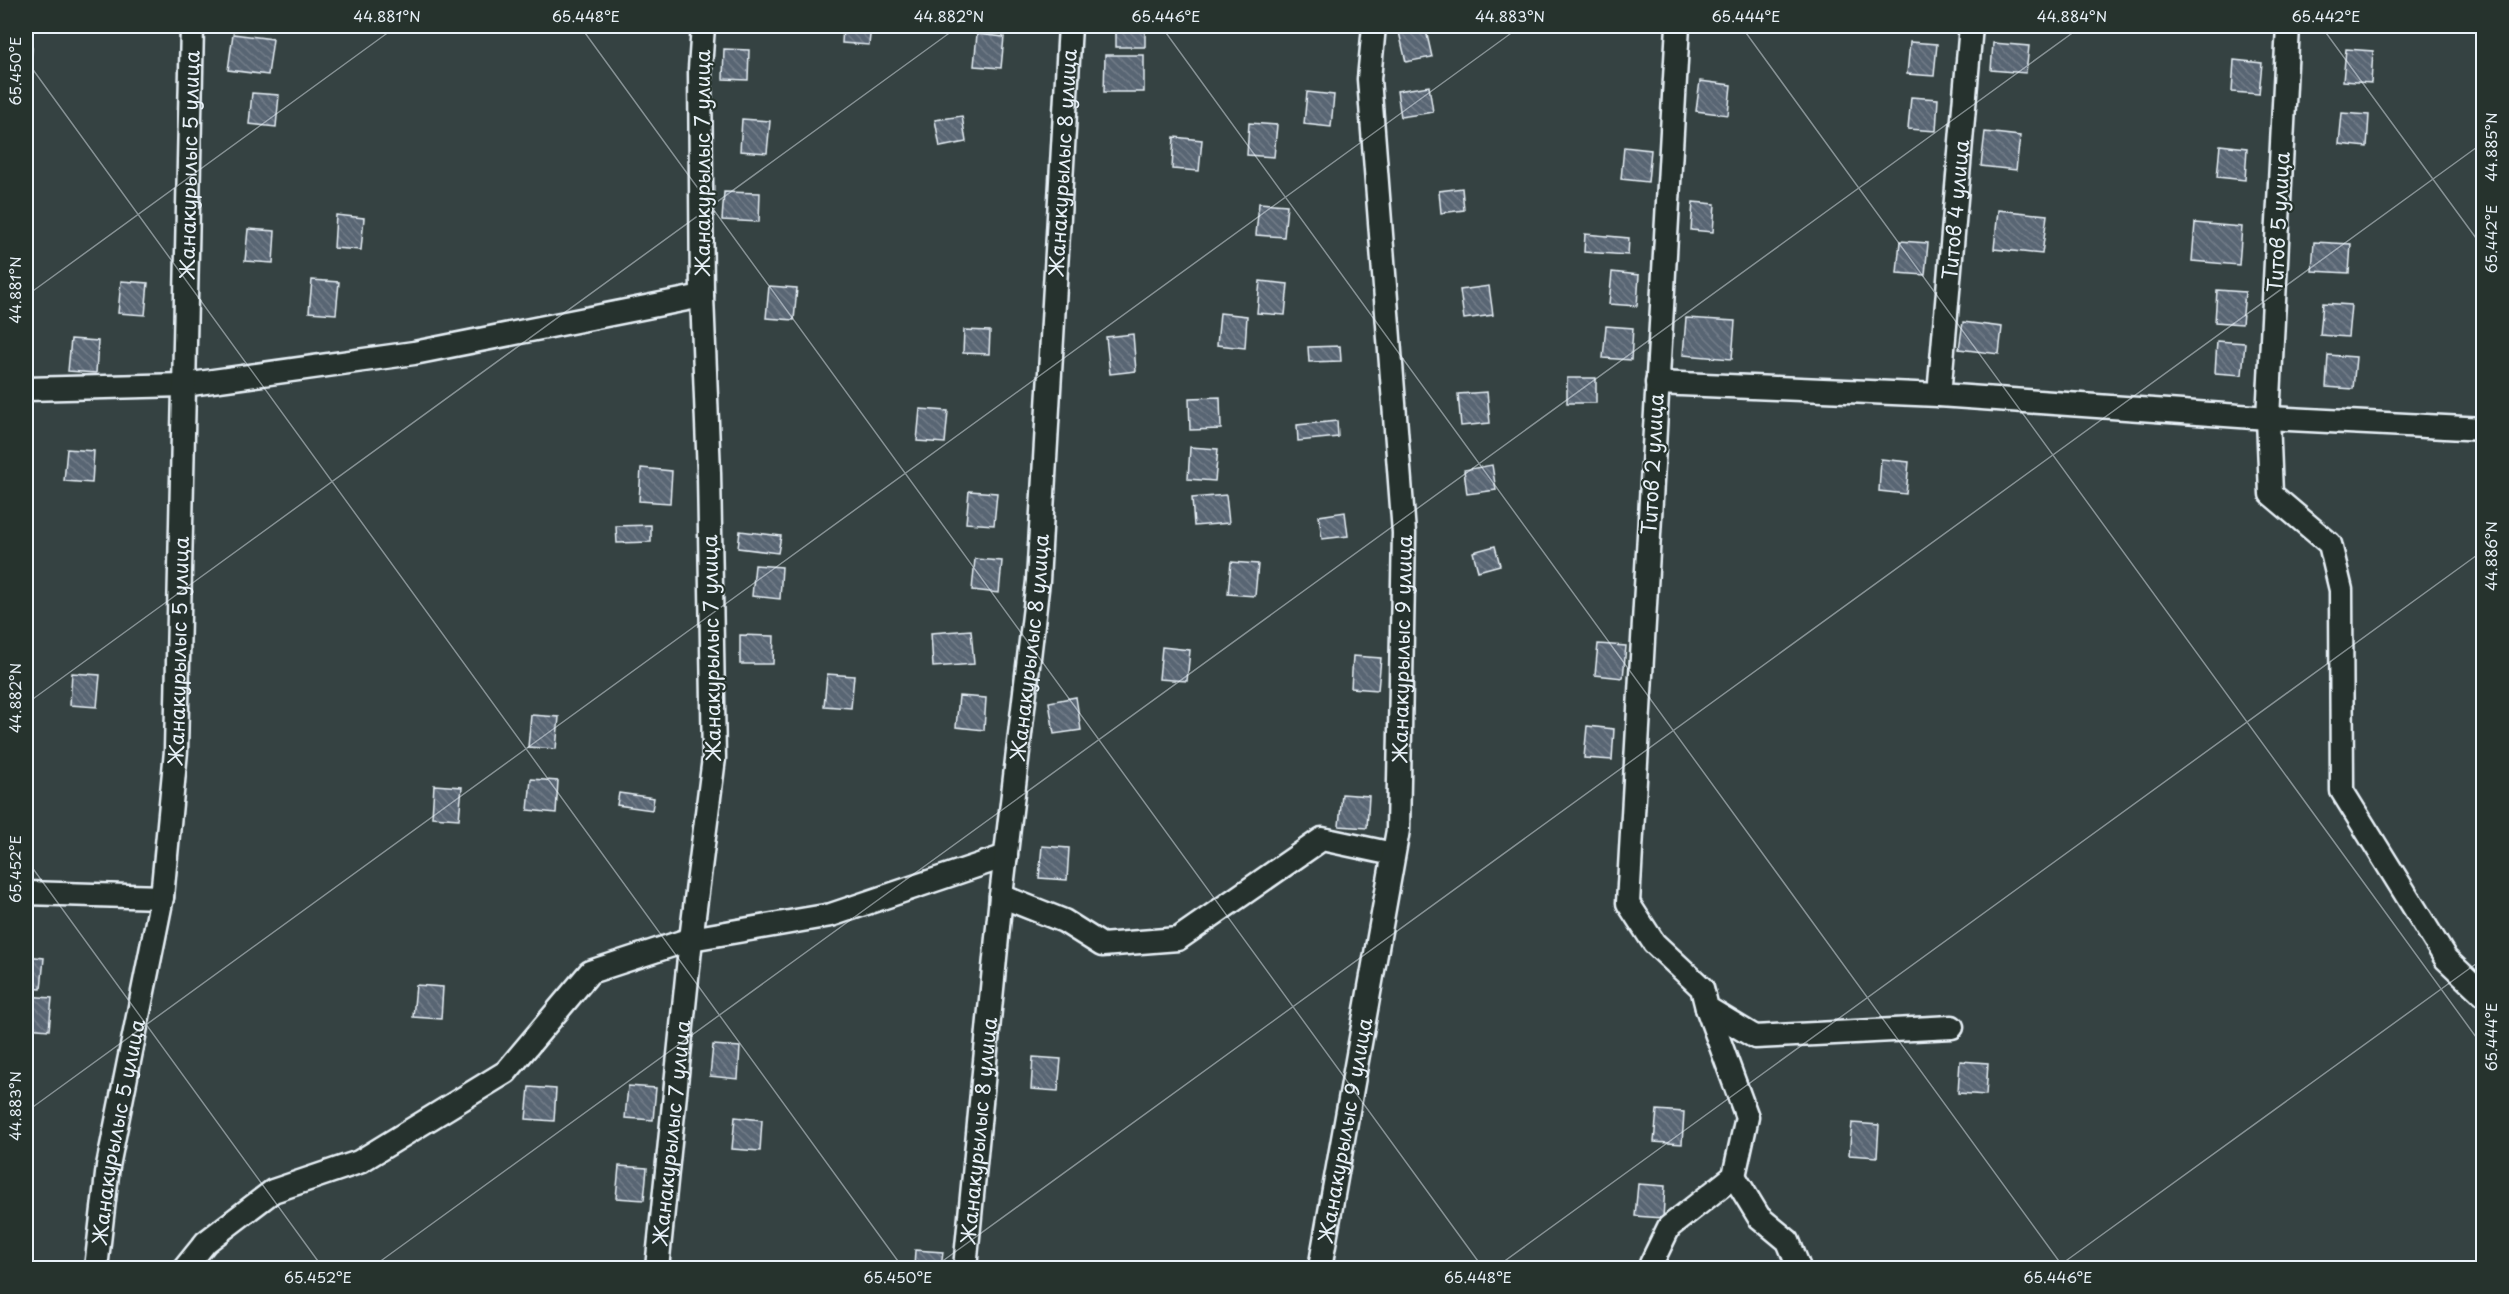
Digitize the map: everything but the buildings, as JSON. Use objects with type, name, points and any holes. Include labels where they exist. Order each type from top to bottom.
[{"type":"street","name":"Жанакурылыс 5 улица","points":[[96,1269],[108,1166],[162,897],[176,751],[192,26]]},
{"type":"street","name":"Жанакурылыс 7 улица","points":[[657,1269],[691,939],[714,758],[709,473],[702,296],[700,69],[703,26]]},
{"type":"street","name":"Жанакурылыс 8 улица","points":[[965,1269],[1001,896],[1038,581],[1070,26]]},
{"type":"street","name":"Жанакурылыс 9 улица","points":[[1320,1269],[1398,830],[1404,533],[1369,79],[1374,26]]},
{"type":"street","name":"Титов 2 улица","points":[[1678,26],[1628,903],[1654,943],[1702,988],[1707,1008]]},
{"type":"street","name":"Титов 4 улица","points":[[1939,395],[1971,26]]},
{"type":"street","name":"Титов 5 улица","points":[[2288,26],[2268,418],[2271,494],[2331,544],[2341,590],[2342,791],[2445,959],[2484,995]]},
{"type":"street","points":[[26,388],[184,385],[414,353],[702,296]]},
{"type":"street","points":[[1657,383],[1939,395],[2268,418],[2484,429]]},
{"type":"street","points":[[1001,896],[1064,921],[1102,945],[1178,939],[1322,839],[1394,854]]},
{"type":"street","points":[[185,1269],[206,1242],[273,1191],[359,1162],[506,1072],[590,972],[691,939],[831,915],[1006,856]]},
{"type":"street","points":[[26,893],[162,897]]},
{"type":"street","points":[[1707,1008],[1755,1037],[1952,1027]]},
{"type":"street","points":[[1652,1269],[1651,1264],[1669,1227],[1734,1176],[1747,1117],[1707,1008]]},
{"type":"street","points":[[1734,1176],[1759,1217],[1788,1241],[1799,1269]]}]
